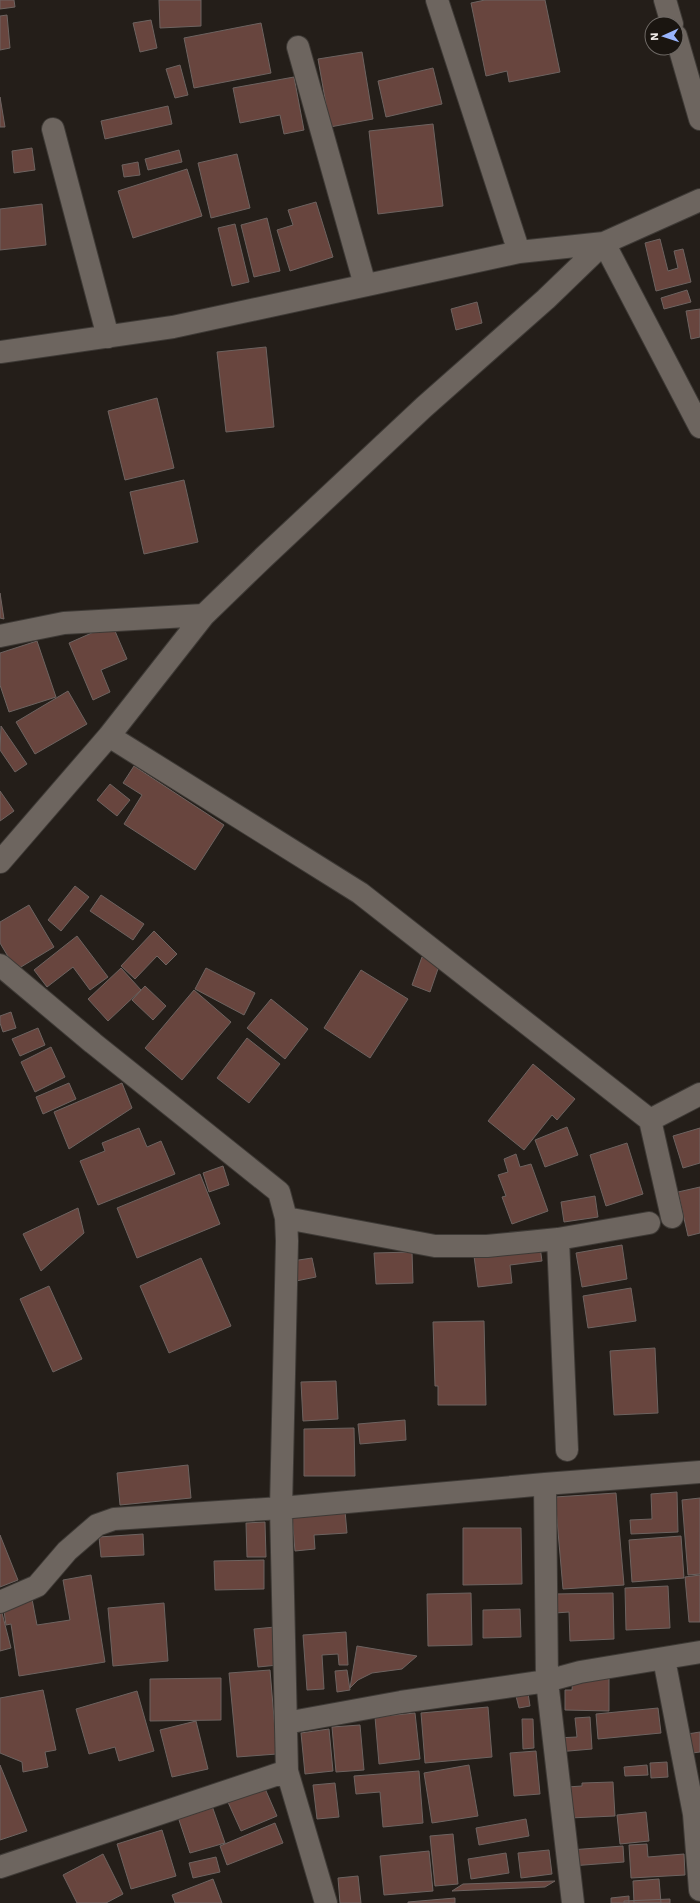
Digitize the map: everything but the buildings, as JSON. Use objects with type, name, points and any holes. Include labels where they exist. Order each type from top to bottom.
[{"type":"street","points":[[437,0],[519,252]]},
{"type":"street","points":[[666,0],[670,16]]},
{"type":"street","points":[[298,47],[365,285]]},
{"type":"street","points":[[682,56],[700,119]]},
{"type":"street","points":[[53,129],[108,337]]},
{"type":"street","points":[[0,352],[173,327],[519,252],[604,243],[700,200]]},
{"type":"street","points":[[604,243],[700,427]]},
{"type":"street","points":[[0,862],[109,736],[204,615],[412,418],[546,299],[604,243]]},
{"type":"street","points":[[0,636],[64,623],[204,615]]},
{"type":"street","points":[[109,736],[360,893],[650,1120],[672,1217]]},
{"type":"street","points":[[0,965],[99,1048],[279,1192],[286,1218],[281,1508],[287,1771],[326,1903]]},
{"type":"street","points":[[650,1120],[700,1094]]},
{"type":"street","points":[[286,1218],[435,1246],[487,1246],[558,1239],[649,1223]]},
{"type":"street","points":[[558,1239],[567,1450]]},
{"type":"street","points":[[0,1602],[37,1586],[67,1552],[91,1530],[97,1525],[114,1519],[281,1508],[546,1484],[700,1472]]},
{"type":"street","points":[[546,1484],[547,1681],[573,1903]]},
{"type":"street","points":[[286,1724],[401,1702],[547,1681],[580,1672],[700,1652]]},
{"type":"street","points":[[664,1659],[694,1814],[699,1859],[700,1890]]},
{"type":"street","points":[[0,1867],[287,1771]]}]
